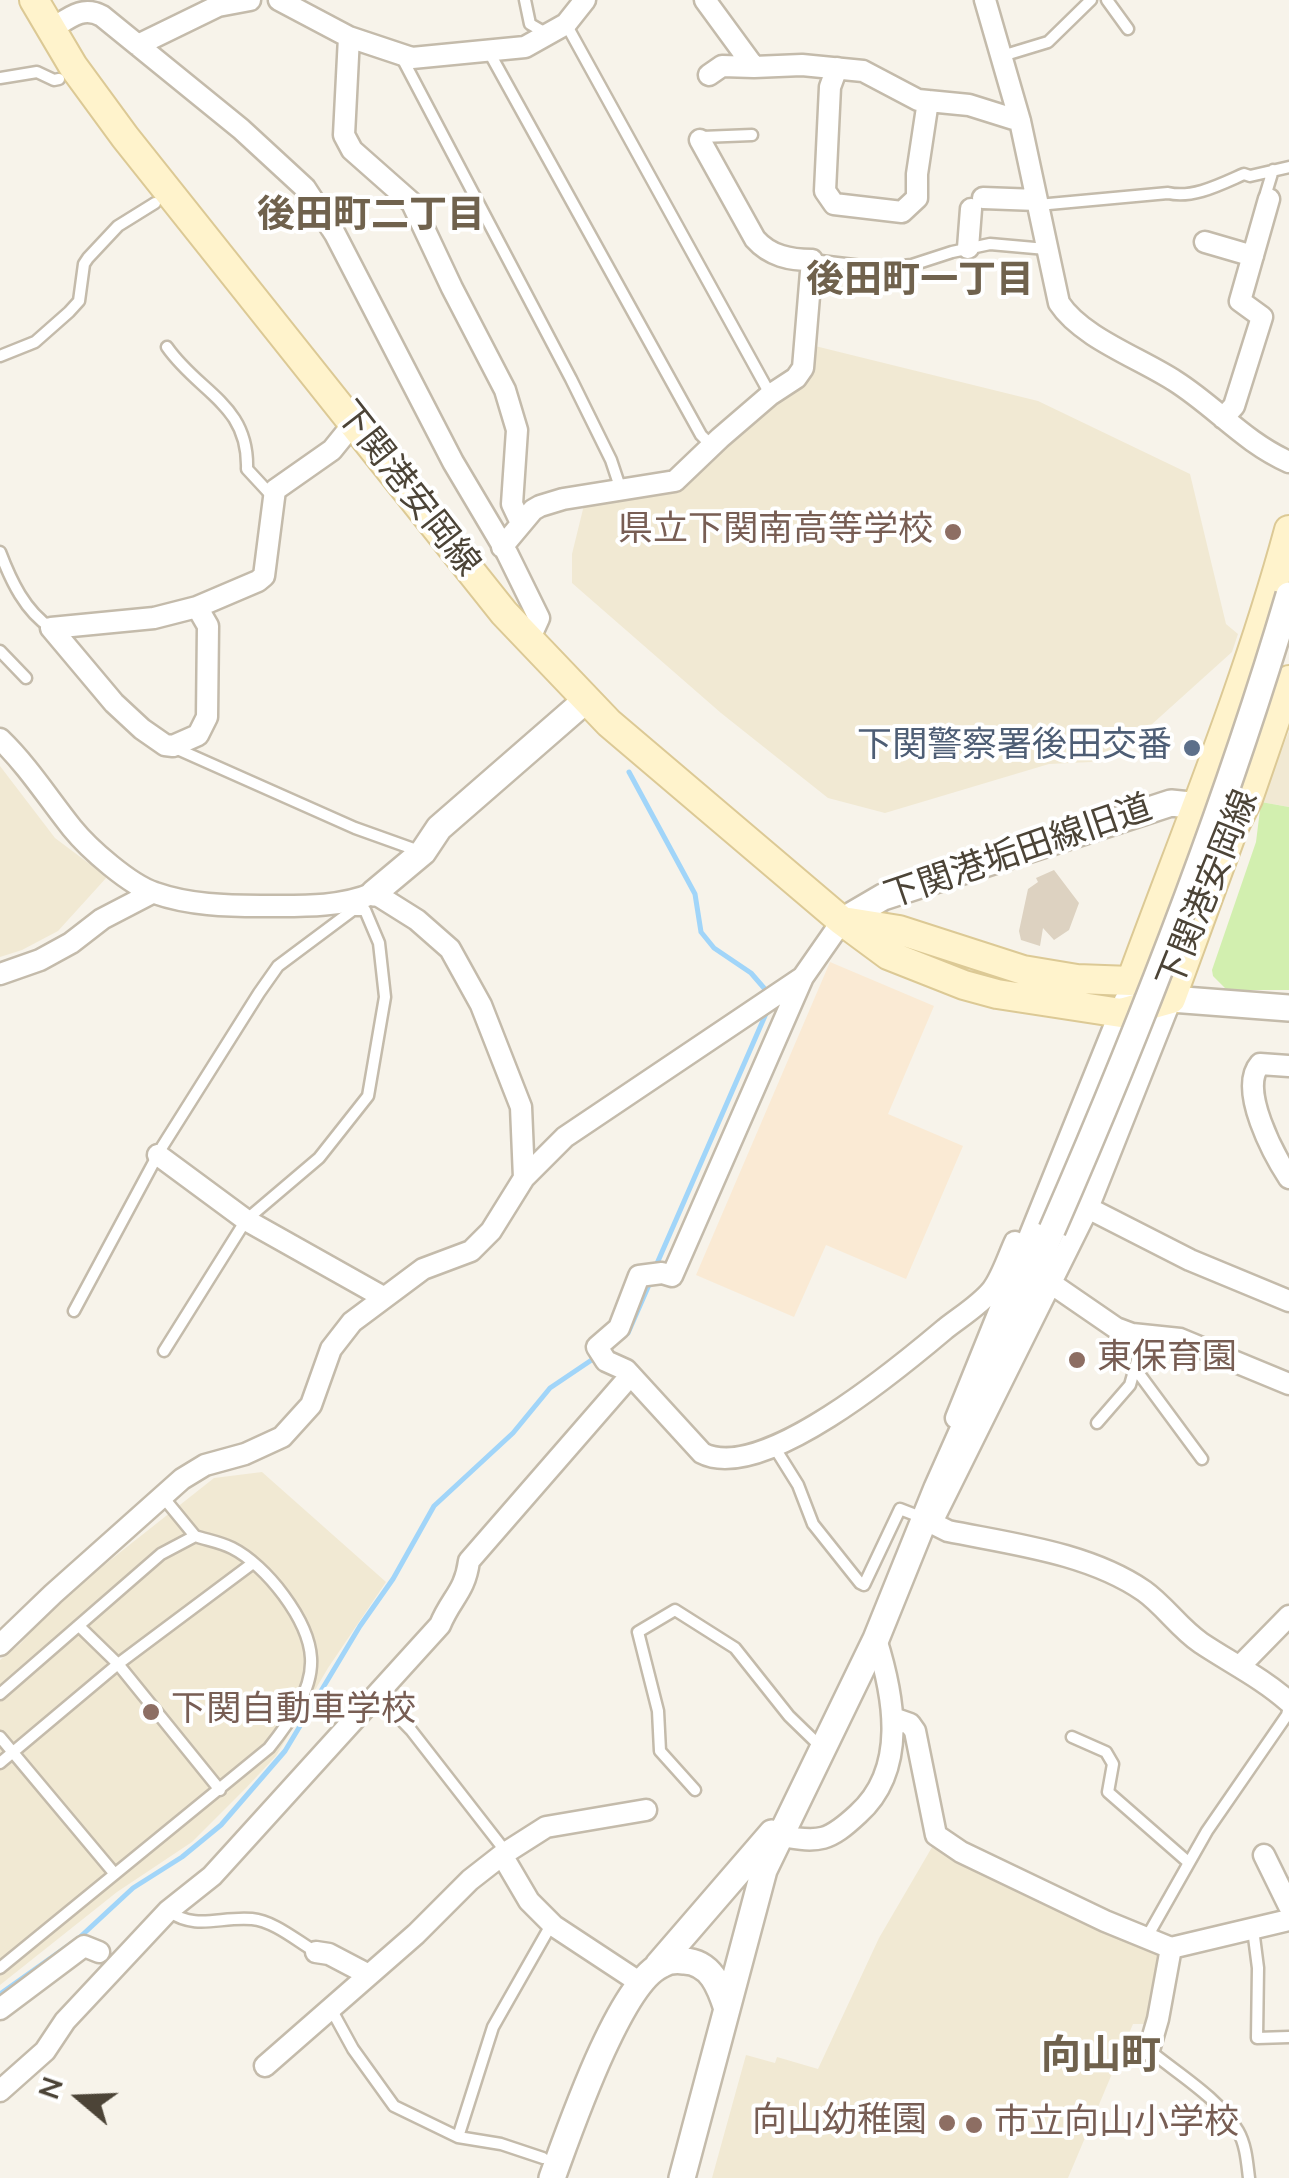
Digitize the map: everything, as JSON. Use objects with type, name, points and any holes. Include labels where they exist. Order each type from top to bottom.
[{"type":"main road","name":"下関港安岡線","points":[[34,0],[73,66],[125,137],[529,640],[609,723],[842,921],[888,955],[964,985],[1022,999],[1121,1014],[1171,1000],[1234,826],[1248,800],[1289,680]]},
{"type":"main road","name":"下関港安岡線","points":[[842,921],[899,930],[1023,970],[1077,980],[1131,981],[1200,806],[1270,600],[1289,530]]},
{"type":"street","points":[[278,0],[348,37],[401,55],[428,57],[525,47],[558,30],[585,0]]},
{"type":"street","points":[[705,0],[754,67]]},
{"type":"street","points":[[138,45],[218,6],[237,1]]},
{"type":"street","points":[[981,3],[1002,56],[1020,121],[1056,296],[1072,320],[1176,382],[1256,446],[1289,462]]},
{"type":"street","points":[[50,30],[76,14],[92,10],[241,129],[305,188],[335,234],[538,618],[529,640]]},
{"type":"street","points":[[348,37],[344,135],[358,155],[412,203],[505,390],[516,430],[512,504],[521,523]]},
{"type":"street","points":[[709,75],[722,66],[802,64],[870,72],[918,100],[969,105],[1020,121]]},
{"type":"street","points":[[837,68],[830,87],[825,191],[834,204],[902,212],[917,198],[928,101]]},
{"type":"street","points":[[502,547],[533,510],[551,502],[675,481],[803,368],[812,260],[779,256],[763,248],[700,140]]},
{"type":"street","points":[[1224,418],[1234,406],[1262,317],[1240,301],[1269,199]]},
{"type":"street","points":[[968,248],[977,203],[1037,202]]},
{"type":"street","points":[[1206,242],[1253,256]]},
{"type":"street","points":[[51,628],[154,618],[196,607],[258,582],[264,576],[272,496],[332,450],[353,424]]},
{"type":"street","points":[[899,1580],[1052,1230],[1166,951],[1248,726],[1289,595]]},
{"type":"street","points":[[51,628],[114,703],[142,729],[173,746],[198,736],[208,718],[208,626],[196,607]]},
{"type":"street","points":[[0,739],[43,786],[72,829],[93,851],[152,893],[230,906],[284,906],[344,902],[374,893],[423,852],[439,828],[586,700]]},
{"type":"street","name":"下関港垢田線旧道","points":[[842,921],[884,896],[978,864],[1171,803],[1200,806]]},
{"type":"street","points":[[0,974],[56,952],[102,919],[152,893]]},
{"type":"street","points":[[374,893],[417,920],[450,949],[480,1005],[521,1107],[524,1178]]},
{"type":"street","points":[[842,921],[804,977],[672,1276],[652,1274],[619,1328],[596,1347],[626,1370],[702,1453],[715,1460],[729,1460],[773,1446],[822,1422],[884,1380],[993,1290],[1015,1242],[1026,1246]]},
{"type":"street","points":[[0,1645],[52,1594],[205,1464],[245,1454],[282,1436],[312,1405],[331,1349],[352,1322],[423,1270],[470,1251],[491,1230],[524,1178],[564,1137],[804,977]]},
{"type":"street","points":[[682,2178],[764,1870],[876,1639],[925,1519],[984,1342],[1121,1014],[1131,981],[1171,1000],[1289,1008]]},
{"type":"street","points":[[925,1519],[1052,1284],[1088,1208],[1171,1000]]},
{"type":"street","points":[[1289,1066],[1260,1064],[1254,1070],[1254,1084],[1264,1132],[1289,1178]]},
{"type":"street","points":[[158,1156],[246,1220],[382,1297]]},
{"type":"street","points":[[1088,1208],[1190,1260],[1289,1301]]},
{"type":"street","points":[[1052,1284],[1116,1328],[1144,1336],[1180,1339],[1289,1384]]},
{"type":"street","points":[[0,2091],[44,2051],[65,2021],[168,1911],[212,1876],[440,1626],[447,1608],[466,1584],[470,1561],[630,1376]]},
{"type":"street","points":[[925,1519],[948,1532],[1066,1558],[1116,1576],[1144,1591],[1196,1640],[1270,1685],[1289,1711]]},
{"type":"street","points":[[314,1764],[308,1758],[427,1620],[447,1608]]},
{"type":"street","points":[[1240,1666],[1289,1616]]},
{"type":"street","points":[[781,1836],[812,1842],[828,1838],[866,1807],[889,1765],[893,1718],[876,1639]]},
{"type":"street","points":[[893,1718],[916,1730],[936,1835],[961,1852],[1171,1948],[1289,1920]]},
{"type":"street","points":[[547,2168],[605,2044],[650,1975],[795,1806]]},
{"type":"street","points":[[265,2066],[416,1934],[470,1880],[504,1854],[546,1827],[646,1810]]},
{"type":"street","points":[[504,1854],[528,1900],[552,1924],[650,1975]]},
{"type":"street","points":[[1264,1855],[1289,1906]]},
{"type":"street","points":[[0,2009],[84,1946],[99,1952]]},
{"type":"street","points":[[1149,2050],[1171,1948]]},
{"type":"street","points":[[316,1952],[330,1954],[370,1975]]},
{"type":"street","points":[[650,1975],[678,1960],[703,1967],[720,1987],[728,2009]]},
{"type":"lane","points":[[526,0],[530,24],[558,30],[770,395]]},
{"type":"lane","points":[[1002,56],[1048,42],[1091,0]]},
{"type":"lane","points":[[1107,0],[1128,29]]},
{"type":"lane","points":[[489,52],[701,435],[712,446]]},
{"type":"lane","points":[[401,55],[612,460],[622,492]]},
{"type":"lane","points":[[0,78],[38,72],[54,80],[59,78]]},
{"type":"lane","points":[[700,140],[752,135]]},
{"type":"lane","points":[[1037,202],[1168,193],[1179,196],[1244,174],[1289,167]]},
{"type":"lane","points":[[1269,199],[1266,193],[1273,170]]},
{"type":"lane","points":[[0,356],[35,342],[60,321],[79,301],[88,258],[118,226],[155,203]]},
{"type":"lane","points":[[812,260],[878,268],[912,264],[990,244],[1046,250]]},
{"type":"lane","points":[[167,347],[180,366],[232,411],[246,444],[247,469],[272,496]]},
{"type":"lane","points":[[0,552],[24,601],[51,628]]},
{"type":"lane","points":[[0,651],[26,678]]},
{"type":"lane","points":[[173,746],[343,823],[423,852]]},
{"type":"lane","points":[[74,1311],[158,1156],[278,966],[353,910],[365,910],[379,943],[385,997],[368,1096],[319,1158],[246,1220],[164,1351]]},
{"type":"lane","points":[[1097,1423],[1130,1385],[1144,1336]]},
{"type":"lane","points":[[1136,1371],[1202,1459]]},
{"type":"lane","points":[[773,1446],[798,1485],[812,1524],[864,1585],[900,1509],[925,1519]]},
{"type":"lane","points":[[0,1968],[269,1748],[294,1715],[312,1662],[306,1630],[254,1562],[234,1548],[194,1536],[163,1497]]},
{"type":"lane","points":[[0,1694],[162,1554],[194,1536]]},
{"type":"lane","points":[[0,1763],[118,1664],[254,1562]]},
{"type":"lane","points":[[696,1790],[660,1751],[658,1711],[638,1632],[675,1610],[736,1648],[789,1716],[824,1750]]},
{"type":"lane","points":[[79,1626],[118,1664],[220,1790]]},
{"type":"lane","points":[[378,1696],[412,1730],[504,1854]]},
{"type":"lane","points":[[1147,1938],[1188,1862],[1289,1711]]},
{"type":"lane","points":[[0,1736],[114,1873]]},
{"type":"lane","points":[[1072,1738],[1106,1752],[1113,1764],[1108,1792],[1188,1862]]},
{"type":"lane","points":[[168,1911],[185,1922],[252,1918],[264,1921],[316,1952]]},
{"type":"lane","points":[[458,2138],[492,2027],[552,1924]]},
{"type":"lane","points":[[1252,1928],[1258,1968],[1257,2038],[1289,2038]]},
{"type":"lane","points":[[330,2007],[352,2049],[394,2106],[458,2138],[500,2144],[547,2168]]},
{"type":"lane","points":[[1149,2050],[1212,2102],[1234,2126],[1244,2145],[1249,2178]]},
{"type":"shaded area","points":[[811,345],[1038,401],[1190,474],[1226,624],[1238,634],[1232,652],[1120,753],[1091,762],[1049,764],[885,813],[828,798],[721,713],[572,583],[572,554],[584,505],[677,486],[757,411]]},
{"type":"shaded area","points":[[1289,731],[1289,807],[1261,802]]},
{"type":"shaded area","points":[[0,766],[55,838],[107,877],[58,931],[0,957]]},
{"type":"shaded area","points":[[830,962],[934,1006],[888,1114],[963,1146],[906,1279],[826,1245],[794,1317],[696,1275]]},
{"type":"shaded area","name":"下関自動車学校","points":[[262,1472],[386,1582],[328,1668],[276,1756],[246,1788],[192,1842],[117,1892],[0,1985],[0,1660],[20,1644],[56,1603],[214,1478]]},
{"type":"shaded area","points":[[935,1842],[1167,1954],[1152,2024],[1133,2024],[1068,2178],[712,2178],[746,2055],[775,2063],[777,2057],[818,2069],[879,1938]]},
{"type":"green space","points":[[1261,802],[1289,807],[1289,990],[1227,990],[1212,970],[1256,842]]},
{"type":"building","points":[[1054,870],[1079,903],[1069,930],[1054,940],[1043,928],[1040,946],[1021,940],[1019,931],[1028,889],[1038,882],[1036,878]]},
{"type":"waterway","points":[[629,772],[695,894],[701,932],[714,948],[751,973],[764,988]]},
{"type":"waterway","points":[[655,1268],[768,1009]]},
{"type":"waterway","points":[[606,1351],[628,1333],[652,1278]]},
{"type":"waterway","points":[[0,1994],[79,1938],[133,1888],[182,1857],[221,1825],[285,1751],[434,1506],[513,1433],[550,1388],[596,1357]]},
{"type":"place","name":"県立下関南高等学校","points":[[953,532]]},
{"type":"place","name":"下関警察署後田交番","points":[[1192,748]]},
{"type":"place","name":"東保育園","points":[[1077,1360]]},
{"type":"place","name":"下関自動車学校","points":[[151,1712]]},
{"type":"place","name":"向山幼稚園","points":[[947,2123]]},
{"type":"place","name":"市立向山小学校","points":[[974,2125]]},
{"type":"district","name":"後田町二丁目","points":[[371,218]]},
{"type":"district","name":"後田町一丁目","points":[[920,283]]},
{"type":"district","name":"向山町","points":[[1101,2058]]}]
